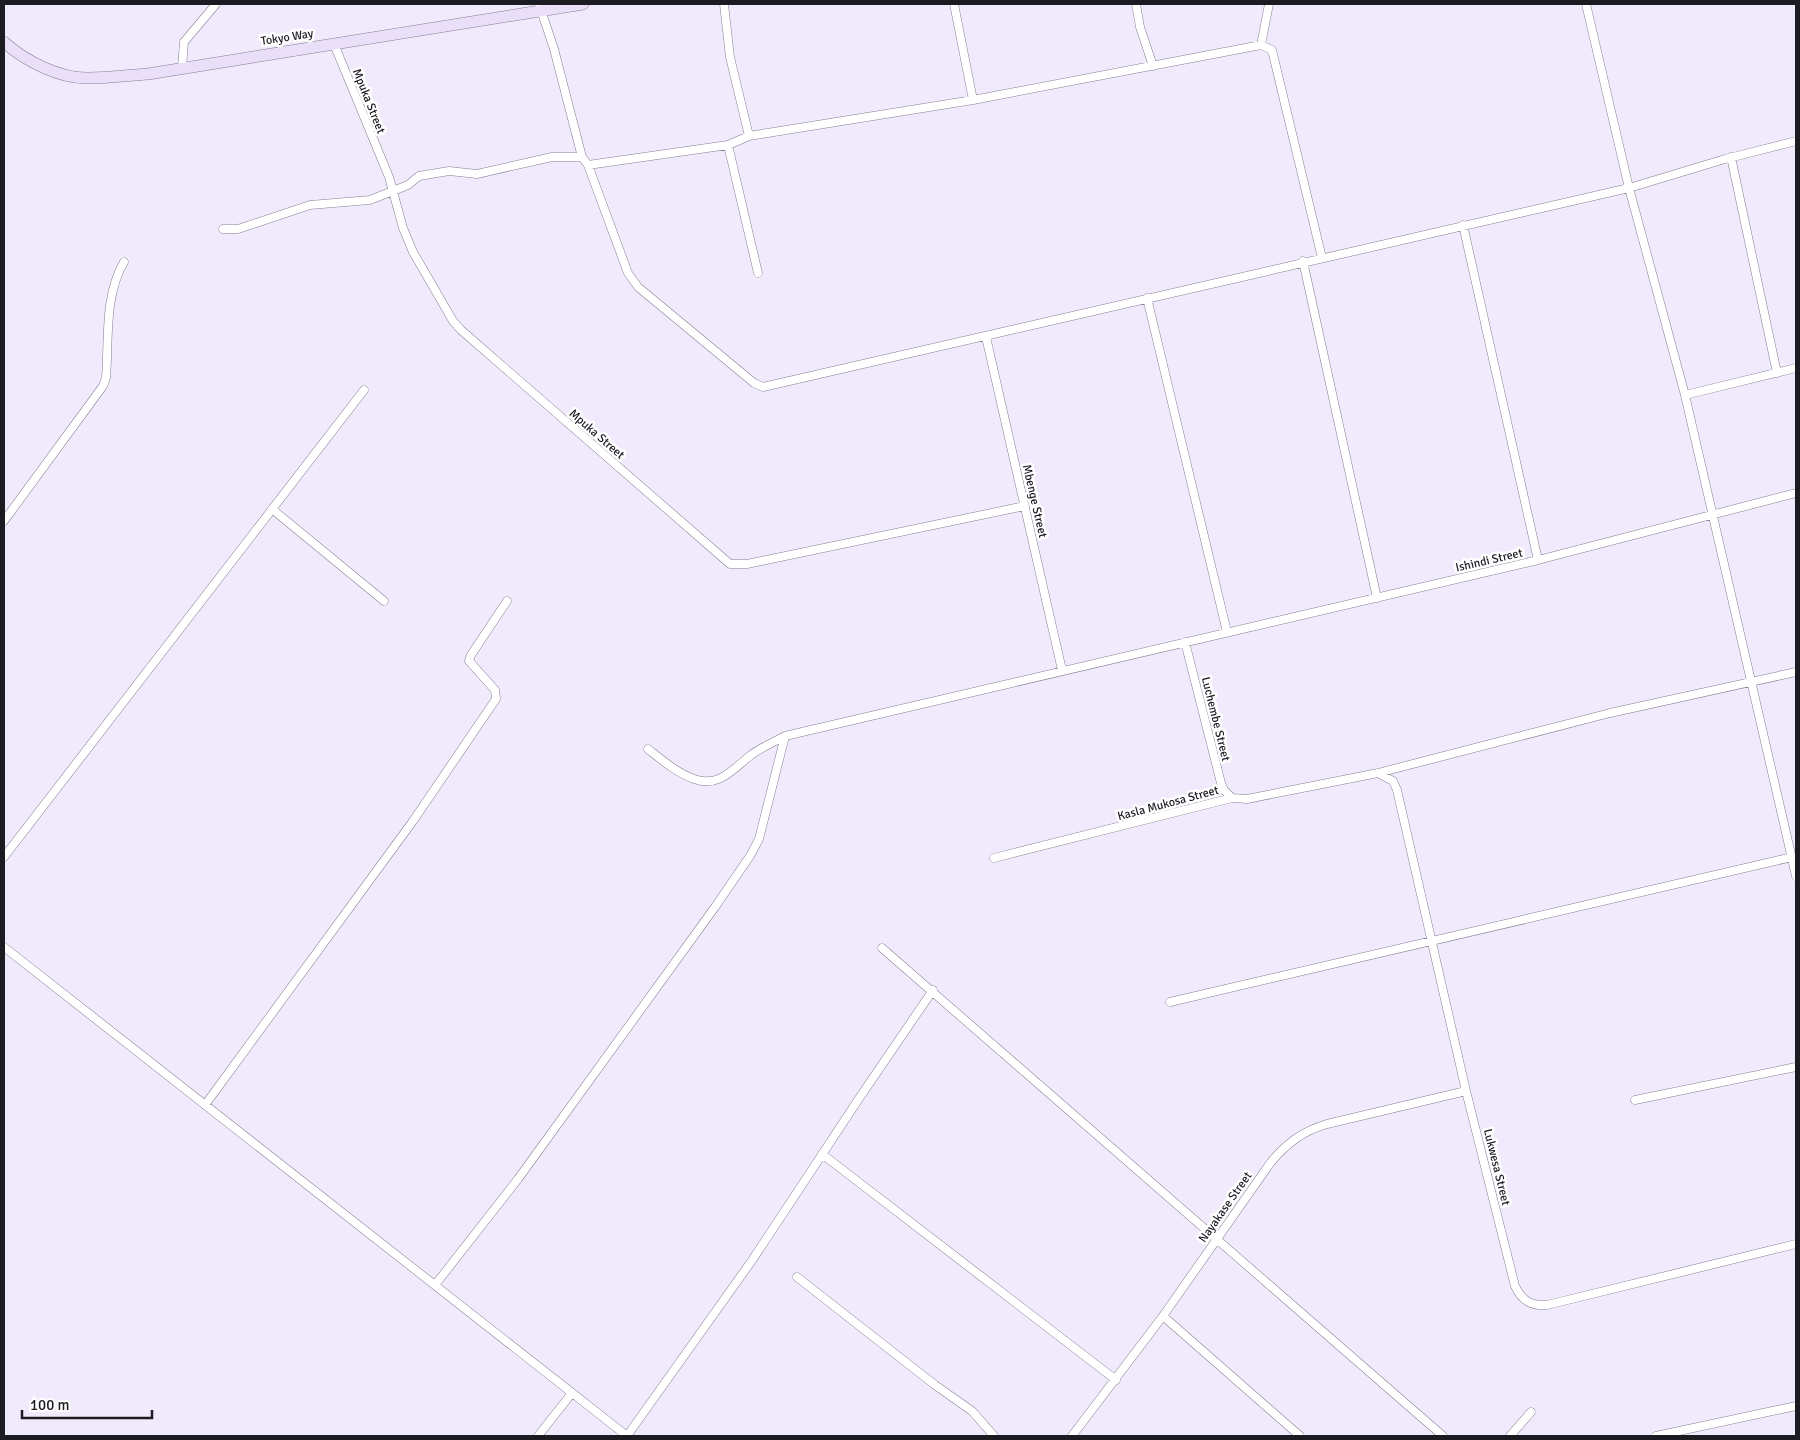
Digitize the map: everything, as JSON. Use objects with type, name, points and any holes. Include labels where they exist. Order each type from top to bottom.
[{"type":"street","points":[[182,68],[184,42],[216,4]]},
{"type":"street","name":"Tokyo Way","points":[[4,42],[40,66],[66,75],[87,78],[148,74],[334,44],[539,7],[583,4]]},
{"type":"street","points":[[724,4],[730,57],[749,136]]},
{"type":"street","points":[[954,4],[973,100]]},
{"type":"street","points":[[1136,4],[1140,26],[1154,66]]},
{"type":"street","points":[[1261,45],[1269,4]]},
{"type":"street","points":[[1586,4],[1630,188],[1685,395],[1714,515],[1796,876]]},
{"type":"street","points":[[539,7],[552,41],[582,158],[588,164],[628,273],[633,280],[758,385],[768,386],[986,337],[1147,298],[1630,188],[1731,157],[1796,141]]},
{"type":"street","name":"Mpuka Street","points":[[334,44],[393,190],[403,228],[413,252],[435,292],[461,330],[730,564],[747,564],[1025,506]]},
{"type":"street","points":[[588,164],[728,145],[749,136],[973,100],[1261,45],[1272,50],[1322,258]]},
{"type":"street","points":[[728,145],[758,273]]},
{"type":"street","points":[[223,229],[238,229],[310,204],[361,201],[408,185],[419,176],[449,170],[477,174],[552,157],[582,158]]},
{"type":"street","points":[[1731,157],[1777,373]]},
{"type":"street","points":[[1463,225],[1538,560]]},
{"type":"street","points":[[4,521],[103,386],[106,378],[110,301],[118,272],[124,262]]},
{"type":"street","points":[[1303,262],[1377,598]]},
{"type":"street","points":[[1147,298],[1227,632]]},
{"type":"street","name":"Mbenge Street","points":[[986,337],[1062,670]]},
{"type":"street","points":[[1685,395],[1796,368]]},
{"type":"street","points":[[4,857],[364,390]]},
{"type":"street","name":"Ishindi Street","points":[[648,749],[694,780],[708,782],[722,779],[752,754],[786,736],[1538,560],[1796,493]]},
{"type":"street","points":[[272,509],[384,601]]},
{"type":"street","points":[[205,1105],[413,821],[496,699],[495,690],[469,661],[471,655],[507,601]]},
{"type":"street","name":"Luchembe Street","points":[[1185,642],[1221,783],[1224,790],[1232,798]]},
{"type":"street","name":"Kasla Mukosa Street","points":[[994,858],[1232,798],[1247,799],[1378,773],[1610,713],[1796,672]]},
{"type":"street","points":[[435,1286],[518,1179],[716,907],[750,856],[759,839],[786,736]]},
{"type":"street","name":"Lukwesa Street","points":[[1378,773],[1392,781],[1397,790],[1433,940],[1466,1091],[1515,1286],[1520,1296],[1526,1302],[1547,1305],[1796,1244]]},
{"type":"street","points":[[1170,1002],[1792,857]]},
{"type":"street","points":[[4,947],[627,1436],[753,1259],[933,990]]},
{"type":"street","points":[[882,948],[933,990],[1026,1075],[1443,1436]]},
{"type":"street","points":[[1635,1100],[1796,1067]]},
{"type":"street","name":"Nayakase Street","points":[[1072,1436],[1163,1316],[1275,1157],[1289,1143],[1307,1131],[1327,1124],[1466,1091]]},
{"type":"street","points":[[822,1154],[1116,1380]]},
{"type":"street","points":[[797,1277],[935,1385],[972,1411],[994,1436]]},
{"type":"street","points":[[1163,1316],[1300,1436]]},
{"type":"street","points":[[538,1436],[572,1393]]},
{"type":"street","points":[[1656,1436],[1796,1406]]},
{"type":"street","points":[[1510,1436],[1532,1412]]}]
